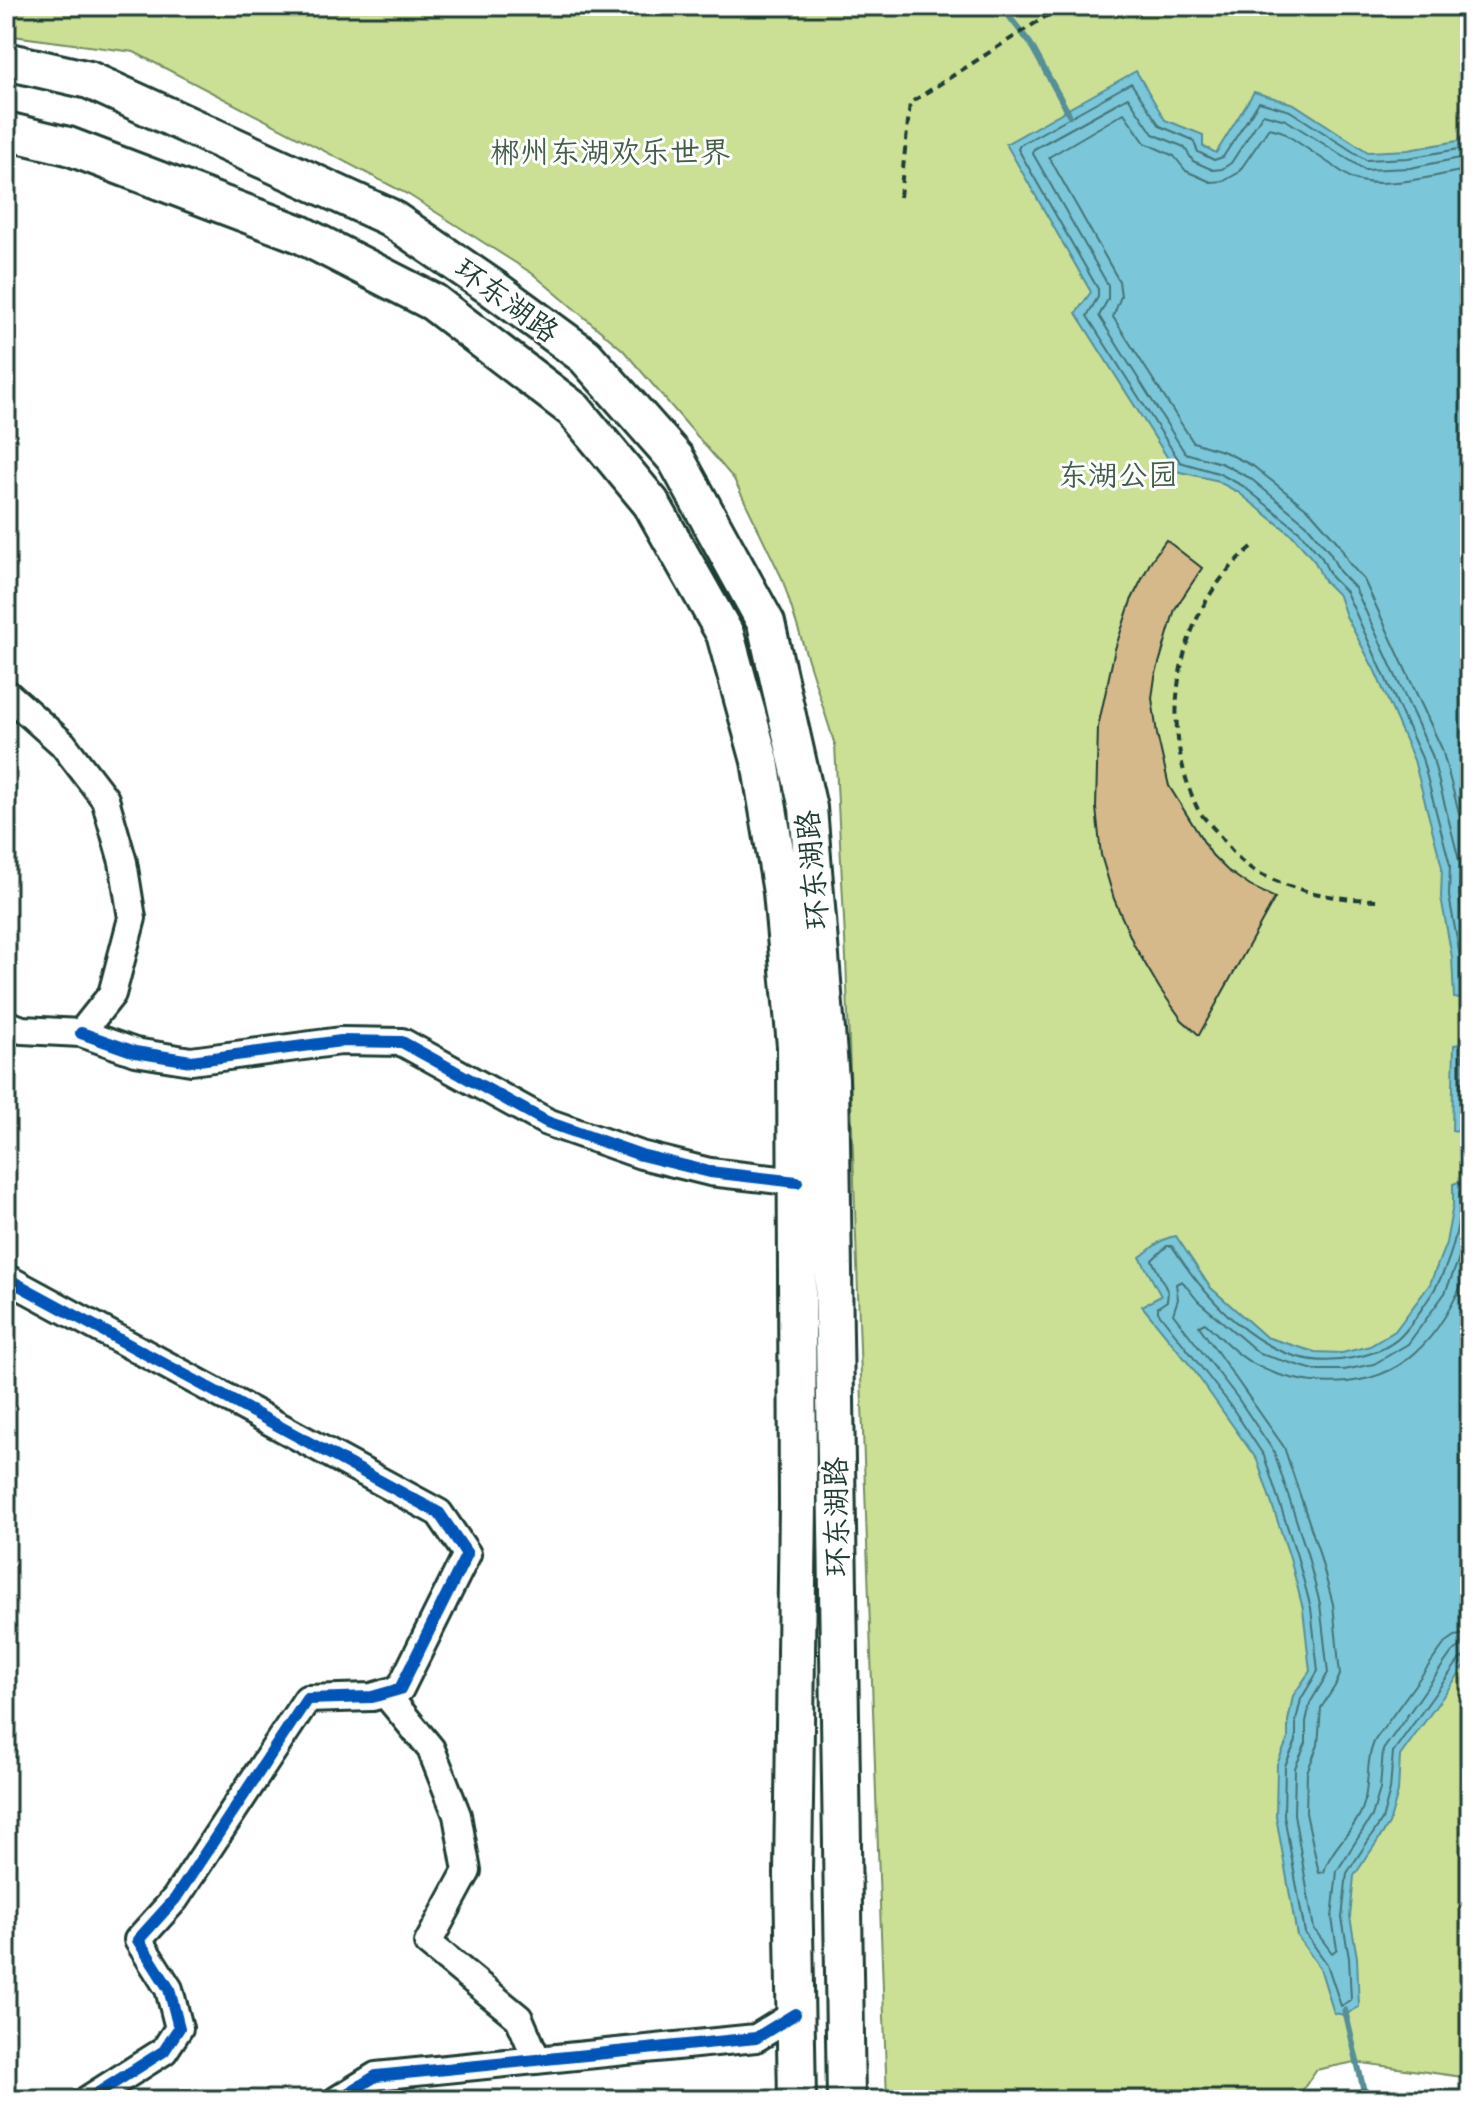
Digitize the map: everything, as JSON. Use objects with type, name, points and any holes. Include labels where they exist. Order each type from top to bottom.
[{"type":"main road","name":"环东湖路","points":[[6,61],[89,80],[389,217],[585,356],[676,459],[766,623],[808,808],[830,1080],[846,2100]]},
{"type":"main road","name":"环东湖路","points":[[6,131],[68,146],[300,234],[433,302],[574,410],[651,503],[725,634],[760,761],[782,892],[796,1046],[798,1505],[793,1874],[797,2100]]},
{"type":"street","points":[[6,693],[63,744],[105,799],[123,862],[132,918],[112,994],[81,1033]]},
{"type":"street","points":[[6,1024],[22,1030],[81,1033],[135,1052],[191,1061],[341,1041],[402,1042],[547,1122],[641,1155],[710,1172],[797,1182]]},
{"type":"street","points":[[6,1278],[439,1513],[467,1554],[400,1689],[372,1697],[307,1699],[175,1899],[138,1940],[169,1989],[179,2028],[164,2051],[87,2100]]},
{"type":"street","points":[[385,1693],[431,1749],[457,1815],[465,1857],[467,1871],[428,1943],[519,2018],[537,2060]]},
{"type":"street","points":[[337,2100],[376,2076],[756,2038],[795,2014]]},
{"type":"path","points":[[900,197],[910,103],[1062,6]]},
{"type":"path","points":[[1252,547],[1213,587],[1191,630],[1180,672],[1175,718],[1181,762],[1196,806],[1226,845],[1254,871],[1304,891],[1348,900],[1379,900]]},
{"type":"green space","name":"东湖公园","points":[[6,6],[1470,6],[1470,2078],[1355,2062],[1316,2070],[1296,2100],[887,2100],[846,958],[835,745],[782,578],[734,479],[623,350],[533,274],[409,195],[134,52],[6,35]]},
{"type":"water","points":[[1136,71],[1165,120],[1203,135],[1203,146],[1216,153],[1254,92],[1294,104],[1368,152],[1408,150],[1463,140],[1470,129],[1470,1001],[1454,998],[1452,957],[1441,897],[1442,867],[1414,760],[1339,596],[1324,581],[1315,562],[1293,536],[1238,492],[1215,480],[1176,471],[1076,313],[1091,292],[1006,144]]},
{"type":"water","points":[[1470,1043],[1470,1134],[1452,1130],[1454,1045]]},
{"type":"water","points":[[1470,1164],[1470,1659],[1400,1756],[1398,1792],[1389,1824],[1354,1876],[1350,1917],[1357,1957],[1359,2007],[1345,2015],[1334,2013],[1320,1968],[1297,1936],[1276,1816],[1277,1764],[1288,1739],[1293,1696],[1310,1671],[1303,1609],[1290,1558],[1257,1460],[1190,1365],[1142,1306],[1161,1296],[1140,1257],[1161,1241],[1176,1236],[1210,1287],[1266,1337],[1315,1352],[1342,1353],[1370,1346],[1395,1331],[1430,1284],[1446,1243],[1453,1205],[1453,1184],[1464,1180]]},
{"type":"building","points":[[1166,540],[1202,568],[1175,609],[1155,677],[1152,698],[1169,786],[1212,855],[1250,886],[1275,898],[1199,1035],[1182,1020],[1134,945],[1114,899],[1101,855],[1096,808],[1098,727],[1115,649],[1131,601],[1151,561]]},
{"type":"waterway","points":[[1001,6],[1030,43],[1069,114]]},
{"type":"waterway","points":[[1345,2010],[1366,2100]]},
{"type":"cycle path","points":[[81,1033],[135,1052],[191,1061],[341,1041],[402,1042],[547,1122],[641,1155],[710,1172],[797,1182]]},
{"type":"cycle path","points":[[6,1278],[439,1513],[467,1554],[400,1689],[372,1697],[307,1699],[175,1899],[138,1940],[169,1989],[179,2028],[164,2051],[87,2100]]},
{"type":"cycle path","points":[[337,2100],[376,2076],[756,2038],[795,2014]]},
{"type":"park label","name":"郴州东湖欢乐世界","points":[[610,151]]}]
